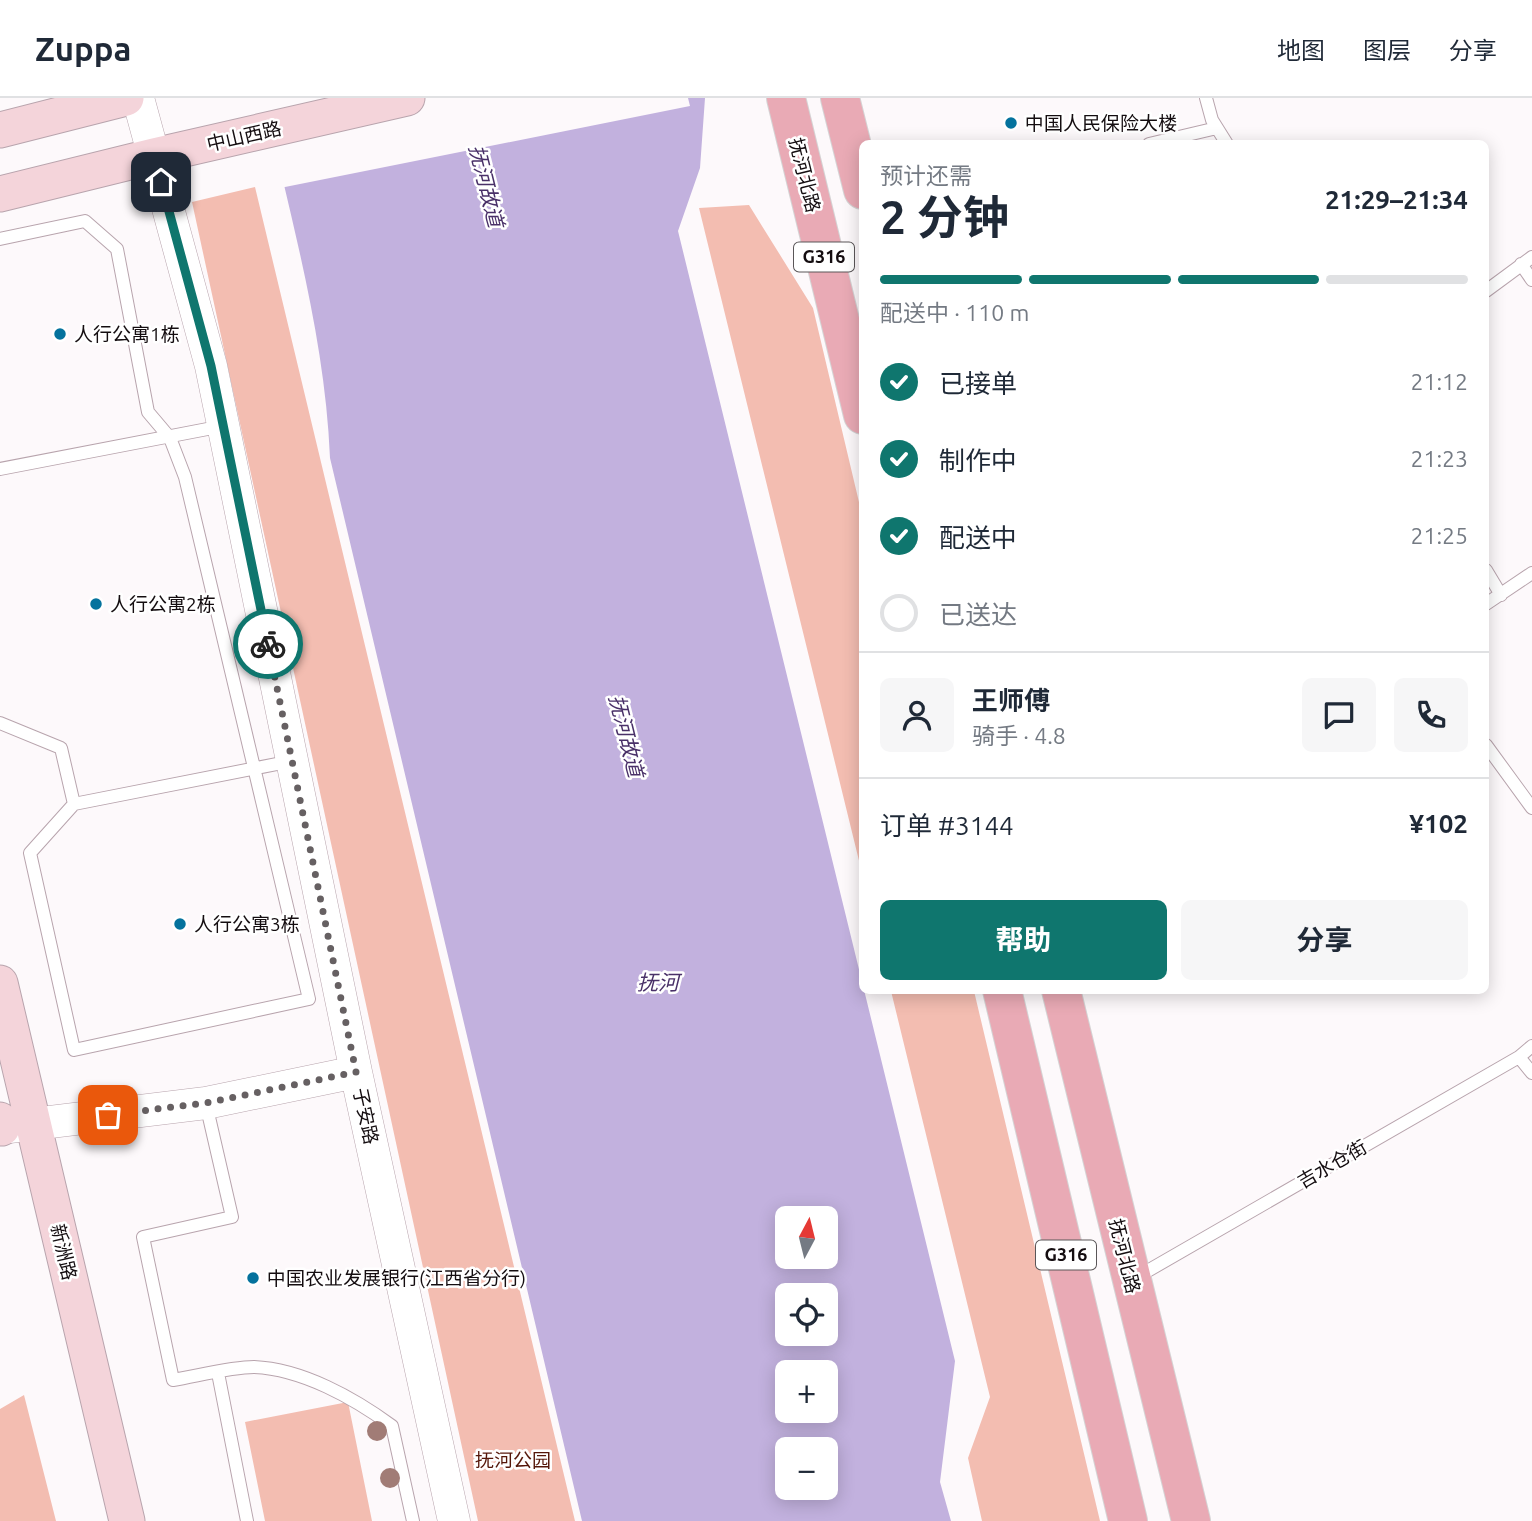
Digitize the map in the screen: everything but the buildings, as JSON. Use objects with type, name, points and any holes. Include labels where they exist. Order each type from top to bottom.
[{"type":"main road","points":[[0,130],[126,98]]},
{"type":"main road","name":"中山西路","points":[[0,194],[407,98]]},
{"type":"main road","name":"抚河北路","points":[[786,98],[859,399]]},
{"type":"main road","points":[[840,98],[859,174]]},
{"type":"main road","name":"新洲路","points":[[0,983],[9,1125],[127,1521]]},
{"type":"main road","name":"G316","points":[[1003,994],[1128,1521]]},
{"type":"main road","name":"抚河北路","points":[[1062,994],[1191,1521]]},
{"type":"street","name":"子安路","points":[[138,98],[211,366],[356,1072],[454,1521]]},
{"type":"street","points":[[9,1125],[206,1103],[356,1072]]},
{"type":"lane","points":[[1206,98],[1212,120],[1224,140]]},
{"type":"lane","points":[[1166,140],[1217,128]]},
{"type":"lane","points":[[0,239],[85,221],[117,249],[148,412],[170,438],[185,477],[254,769],[309,999],[74,1050],[30,853],[74,804],[254,769],[292,761]]},
{"type":"lane","points":[[1489,288],[1526,261],[1532,280]]},
{"type":"lane","points":[[0,469],[223,426]]},
{"type":"lane","points":[[1489,602],[1532,573]]},
{"type":"lane","points":[[1489,575],[1501,595]]},
{"type":"lane","points":[[0,723],[61,748],[74,804]]},
{"type":"lane","points":[[1489,748],[1532,808]]},
{"type":"lane","name":"吉水仓街","points":[[1131,1280],[1519,1057],[1532,1046]]},
{"type":"lane","points":[[1519,1057],[1532,1073]]},
{"type":"lane","points":[[206,1103],[232,1217],[143,1237],[173,1380],[254,1367],[310,1378],[373,1412],[392,1426],[413,1521]]},
{"type":"lane","points":[[218,1373],[247,1521]]},
{"type":"green space","name":"抚河公园","points":[[255,187],[575,1521],[478,1521],[192,202]]},
{"type":"green space","points":[[749,205],[813,308],[859,502],[859,861],[699,208]]},
{"type":"green space","points":[[892,994],[975,994],[1100,1521],[982,1521],[968,1458],[990,1397]]},
{"type":"green space","points":[[24,1395],[56,1521],[0,1521],[0,1409]]},
{"type":"green space","points":[[348,1402],[372,1521],[265,1521],[245,1422]]},
{"type":"water","name":"抚河","points":[[264,98],[705,98],[700,168],[678,231],[859,969],[859,994],[865,994],[955,1361],[940,1482],[951,1521],[582,1521],[330,458],[327,412],[314,321]]},
{"type":"pier","points":[[261,98],[688,98],[690,106],[280,188]]},
{"type":"way so far","points":[[108,1115],[206,1103],[356,1072],[268,644]]},
{"type":"place","name":"中国人民保险大楼","points":[[1011,123]]},
{"type":"place","name":"人行公寓1栋","points":[[60,334]]},
{"type":"place","name":"人行公寓2栋","points":[[96,604]]},
{"type":"place","name":"人行公寓3栋","points":[[180,924]]},
{"type":"place","name":"中国农业发展银行(江西省分行)","points":[[253,1278]]},
{"type":"route","points":[[161,182],[211,366],[268,644]]},
{"type":"water label","name":"抚河故道","points":[[486,186]]},
{"type":"water label","name":"抚河故道","points":[[626,736]]}]
